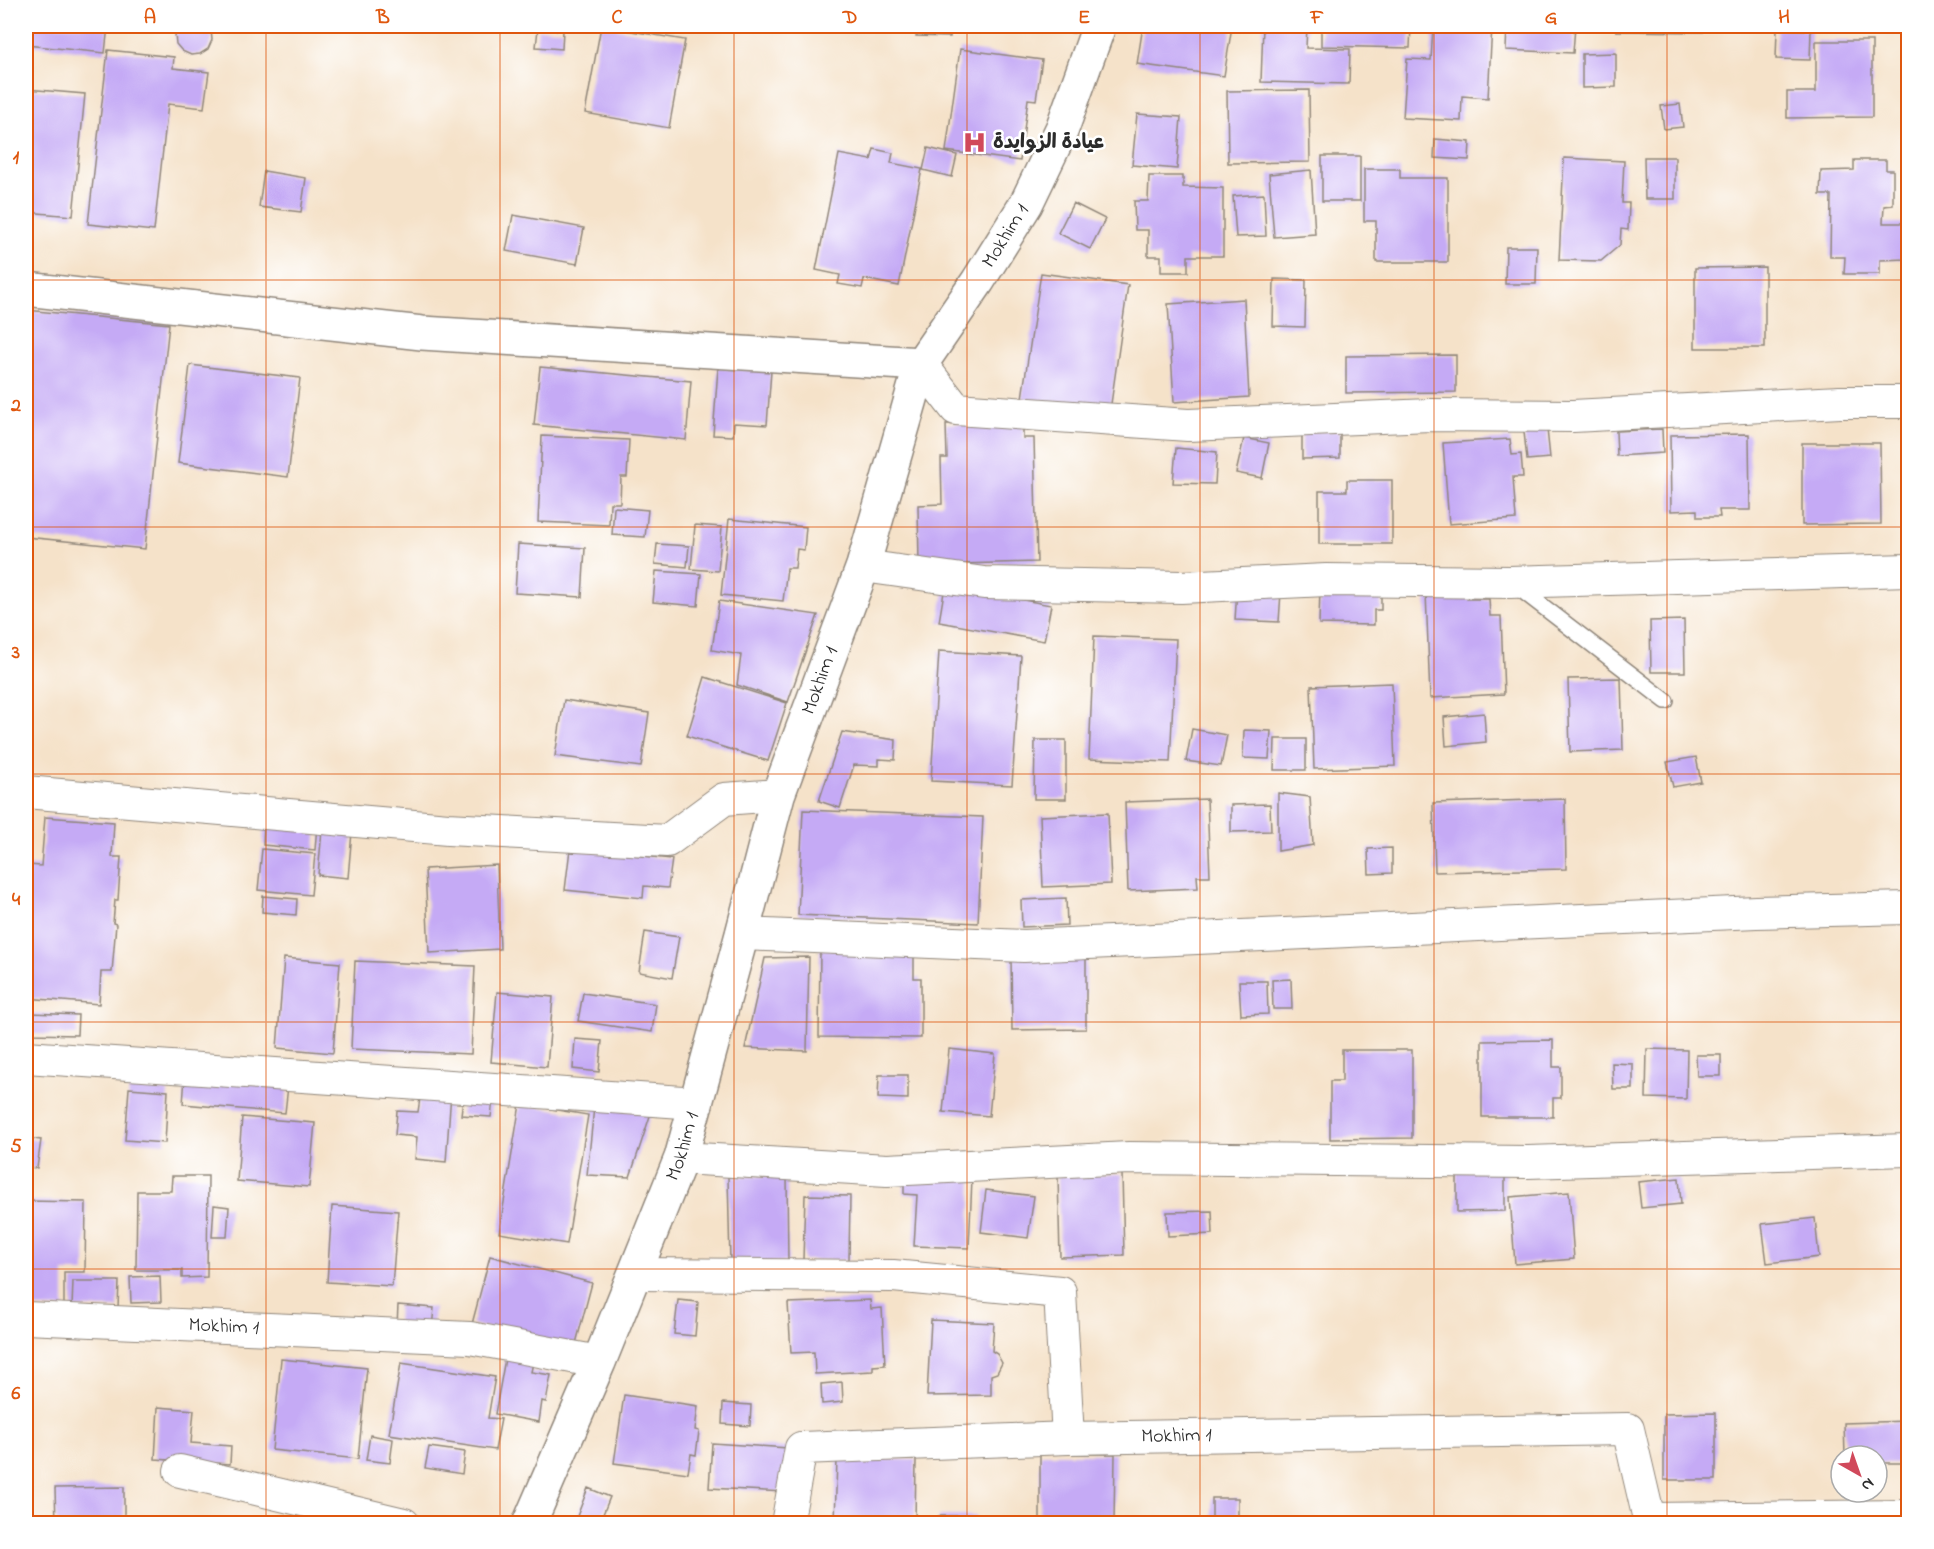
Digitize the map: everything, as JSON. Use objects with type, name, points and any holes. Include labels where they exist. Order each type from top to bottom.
[{"type":"street","name":"Mokhim 1","points":[[529,1524],[599,1362],[681,1158],[778,795],[863,566],[921,364],[978,282],[1026,204],[1062,129],[1099,26]]},
{"type":"street","points":[[26,289],[422,333],[921,364],[956,409],[1188,425],[1430,415],[1574,416],[1840,402],[1908,402]]},
{"type":"street","points":[[863,566],[995,584],[1181,587],[1326,580],[1510,582],[1908,570]]},
{"type":"street","points":[[26,792],[448,829],[667,841],[724,799],[778,795]]},
{"type":"street","points":[[742,934],[1024,946],[1756,912],[1908,908]]},
{"type":"street","points":[[26,1056],[697,1103]]},
{"type":"street","points":[[681,1158],[887,1170],[1129,1158],[1528,1162],[1908,1150]]},
{"type":"street","points":[[635,1274],[893,1276],[1059,1292],[1068,1437]]},
{"type":"street","name":"Mokhim 1","points":[[26,1318],[470,1338],[599,1362]]},
{"type":"street","name":"Mokhim 1","points":[[787,1524],[801,1448],[1068,1437],[1628,1430],[1649,1519],[1908,1516]]},
{"type":"street","points":[[180,1471],[404,1524]]},
{"type":"lane","points":[[1510,582],[1666,701]]},
{"type":"building","points":[[26,26],[108,26],[105,53],[26,45]]},
{"type":"building","points":[[179,26],[207,26],[211,30],[212,40],[208,49],[200,54],[191,55],[182,51],[176,44],[175,34]]},
{"type":"building","points":[[601,26],[685,40],[669,128],[585,113]]},
{"type":"building","points":[[917,26],[951,26],[950,37],[916,36]]},
{"type":"building","points":[[1029,26],[1075,26],[1074,33]]},
{"type":"building","points":[[1143,26],[1232,26],[1224,76],[1137,64]]},
{"type":"building","points":[[1263,26],[1307,26],[1306,48],[1350,49],[1349,84],[1261,82]]},
{"type":"building","points":[[1321,26],[1411,26],[1410,48],[1321,46]]},
{"type":"building","points":[[1455,26],[1492,26],[1488,98],[1462,96],[1461,121],[1403,118],[1407,59],[1431,60],[1433,28],[1455,29]]},
{"type":"building","points":[[1507,26],[1575,26],[1573,53],[1506,50]]},
{"type":"building","points":[[1616,26],[1703,26],[1703,32],[1616,31]]},
{"type":"building","points":[[538,29],[563,30],[562,49],[536,47]]},
{"type":"building","points":[[1777,29],[1811,30],[1810,60],[1776,59]]},
{"type":"building","points":[[1816,41],[1872,41],[1872,117],[1787,118],[1787,92],[1816,92]]},
{"type":"building","points":[[960,49],[1042,60],[1036,100],[1028,99],[1020,161],[946,151]]},
{"type":"building","points":[[108,50],[174,57],[173,68],[209,72],[204,108],[168,104],[154,231],[88,224]]},
{"type":"building","points":[[1616,53],[1616,87],[1582,88],[1582,54]]},
{"type":"building","points":[[26,89],[85,94],[73,216],[26,212]]},
{"type":"building","points":[[1309,90],[1310,162],[1228,163],[1227,91]]},
{"type":"building","points":[[1680,104],[1683,127],[1664,129],[1661,106]]},
{"type":"building","points":[[1137,114],[1181,117],[1177,169],[1132,165]]},
{"type":"building","points":[[1435,139],[1470,142],[1469,160],[1434,158]]},
{"type":"building","points":[[928,148],[957,155],[952,177],[923,170]]},
{"type":"building","points":[[874,149],[893,153],[891,163],[922,169],[899,286],[864,279],[862,288],[838,284],[840,275],[816,270],[839,154],[871,160]]},
{"type":"building","points":[[1322,156],[1360,156],[1360,201],[1322,201]]},
{"type":"building","points":[[1644,157],[1675,157],[1675,199],[1645,199]]},
{"type":"building","points":[[1564,158],[1624,161],[1622,203],[1629,203],[1628,230],[1621,229],[1620,245],[1601,261],[1559,260]]},
{"type":"building","points":[[1854,160],[1886,160],[1886,170],[1893,170],[1893,205],[1884,206],[1883,223],[1907,223],[1907,259],[1880,260],[1880,274],[1844,274],[1845,257],[1830,257],[1831,195],[1820,195],[1821,171],[1854,170]]},
{"type":"building","points":[[1364,169],[1400,169],[1400,178],[1448,178],[1448,262],[1376,262],[1376,221],[1364,221]]},
{"type":"building","points":[[1311,170],[1315,234],[1274,237],[1269,174]]},
{"type":"building","points":[[264,171],[306,178],[301,212],[259,207]]},
{"type":"building","points":[[1149,176],[1183,176],[1183,187],[1223,188],[1223,256],[1188,256],[1188,272],[1161,272],[1161,256],[1148,256],[1148,230],[1135,230],[1134,201],[1148,201]]},
{"type":"building","points":[[1264,194],[1266,236],[1236,237],[1233,196]]},
{"type":"building","points":[[1073,203],[1105,219],[1090,249],[1058,233]]},
{"type":"building","points":[[513,215],[584,228],[577,264],[506,251]]},
{"type":"building","points":[[1506,247],[1537,247],[1536,284],[1505,284]]},
{"type":"building","points":[[1765,267],[1765,348],[1695,348],[1695,268]]},
{"type":"building","points":[[1041,273],[1128,285],[1110,411],[1022,398]]},
{"type":"building","points":[[1274,279],[1306,280],[1305,327],[1273,326]]},
{"type":"building","points":[[1244,299],[1249,397],[1174,402],[1168,304]]},
{"type":"building","points":[[26,310],[169,324],[145,549],[26,537]]},
{"type":"building","points":[[1456,355],[1456,392],[1346,393],[1346,356]]},
{"type":"building","points":[[190,365],[300,378],[288,477],[178,463]]},
{"type":"building","points":[[540,367],[691,381],[686,440],[534,425]]},
{"type":"building","points":[[718,368],[771,371],[767,425],[734,423],[733,436],[713,435]]},
{"type":"building","points":[[1023,422],[1023,438],[1034,438],[1037,562],[919,565],[918,505],[942,504],[941,458],[947,458],[946,424]]},
{"type":"building","points":[[1547,429],[1550,458],[1527,460],[1524,432]]},
{"type":"building","points":[[1662,429],[1663,453],[1617,456],[1616,431]]},
{"type":"building","points":[[1340,431],[1340,458],[1302,459],[1302,432]]},
{"type":"building","points":[[1749,434],[1750,510],[1719,510],[1720,517],[1697,517],[1697,510],[1671,511],[1670,435]]},
{"type":"building","points":[[542,436],[629,440],[627,477],[621,477],[620,503],[610,503],[609,525],[538,522]]},
{"type":"building","points":[[1244,438],[1269,443],[1262,478],[1236,473]]},
{"type":"building","points":[[1510,439],[1512,455],[1521,454],[1523,477],[1513,477],[1516,519],[1449,524],[1443,443]]},
{"type":"building","points":[[1802,443],[1880,443],[1881,524],[1802,525]]},
{"type":"building","points":[[1176,448],[1217,452],[1215,484],[1173,483]]},
{"type":"building","points":[[1347,480],[1392,480],[1392,544],[1319,544],[1319,491],[1347,491]]},
{"type":"building","points":[[614,507],[648,510],[645,537],[612,535]]},
{"type":"building","points":[[729,519],[806,527],[804,550],[797,549],[795,568],[787,568],[783,601],[721,595]]},
{"type":"building","points":[[695,525],[722,527],[718,571],[691,569]]},
{"type":"building","points":[[518,544],[585,548],[582,597],[515,593]]},
{"type":"building","points":[[657,544],[689,546],[687,567],[655,564]]},
{"type":"building","points":[[656,571],[701,574],[698,606],[653,602]]},
{"type":"building","points":[[945,586],[1051,605],[1044,641],[939,622]]},
{"type":"building","points":[[1320,586],[1381,588],[1381,610],[1374,610],[1374,625],[1319,624]]},
{"type":"building","points":[[1237,589],[1281,592],[1279,622],[1235,620]]},
{"type":"building","points":[[1468,590],[1467,599],[1489,599],[1490,616],[1501,616],[1504,694],[1430,698],[1426,592]]},
{"type":"building","points":[[719,601],[818,615],[788,702],[737,685],[741,655],[712,650]]},
{"type":"building","points":[[1684,620],[1685,672],[1651,672],[1650,621]]},
{"type":"building","points":[[1094,636],[1176,639],[1170,762],[1089,759]]},
{"type":"building","points":[[939,651],[1021,656],[1012,785],[931,781]]},
{"type":"building","points":[[705,677],[787,703],[768,761],[687,736]]},
{"type":"building","points":[[1621,678],[1623,750],[1570,752],[1568,679]]},
{"type":"building","points":[[1392,683],[1395,766],[1314,769],[1311,686]]},
{"type":"building","points":[[564,700],[649,713],[641,767],[555,756]]},
{"type":"building","points":[[1484,713],[1486,742],[1446,746],[1444,717]]},
{"type":"building","points":[[1192,729],[1227,735],[1221,766],[1186,761]]},
{"type":"building","points":[[1244,730],[1271,731],[1269,759],[1243,758]]},
{"type":"building","points":[[842,732],[896,740],[895,760],[879,759],[879,766],[854,765],[840,808],[819,801]]},
{"type":"building","points":[[1275,739],[1306,739],[1306,770],[1274,770]]},
{"type":"building","points":[[1035,740],[1066,740],[1066,799],[1034,799]]},
{"type":"building","points":[[1696,757],[1701,782],[1673,787],[1667,762]]},
{"type":"building","points":[[1278,793],[1310,797],[1313,845],[1278,851]]},
{"type":"building","points":[[1207,799],[1210,876],[1197,876],[1198,888],[1128,891],[1125,802]]},
{"type":"building","points":[[1565,799],[1566,869],[1435,872],[1433,803]]},
{"type":"building","points":[[1270,804],[1271,831],[1231,832],[1231,805]]},
{"type":"building","points":[[803,810],[983,817],[978,923],[798,915]]},
{"type":"building","points":[[1108,813],[1111,884],[1043,887],[1040,816]]},
{"type":"building","points":[[45,817],[114,822],[112,857],[121,857],[118,900],[115,900],[113,923],[116,924],[112,972],[101,972],[99,1004],[26,998],[28,865],[41,866]]},
{"type":"building","points":[[264,821],[317,825],[315,850],[263,845]]},
{"type":"building","points":[[322,830],[352,832],[348,878],[318,875]]},
{"type":"building","points":[[1392,848],[1392,873],[1369,874],[1368,849]]},
{"type":"building","points":[[262,849],[315,854],[311,895],[258,890]]},
{"type":"building","points":[[570,849],[672,859],[668,888],[644,886],[643,898],[565,890]]},
{"type":"building","points":[[497,865],[500,949],[429,953],[425,869]]},
{"type":"building","points":[[263,896],[297,899],[296,915],[262,912]]},
{"type":"building","points":[[1066,898],[1067,925],[1022,927],[1021,900]]},
{"type":"building","points":[[645,932],[679,937],[672,978],[639,972]]},
{"type":"building","points":[[820,949],[914,950],[914,978],[921,978],[921,1038],[819,1037]]},
{"type":"building","points":[[1086,955],[1086,1029],[1012,1030],[1011,957]]},
{"type":"building","points":[[809,957],[807,1051],[745,1048],[765,958]]},
{"type":"building","points":[[284,958],[340,963],[333,1053],[277,1048]]},
{"type":"building","points":[[355,961],[475,966],[471,1054],[351,1049]]},
{"type":"building","points":[[1291,979],[1292,1009],[1273,1009],[1272,980]]},
{"type":"building","points":[[1239,981],[1267,981],[1268,1014],[1241,1015]]},
{"type":"building","points":[[497,992],[553,997],[547,1067],[491,1062]]},
{"type":"building","points":[[583,993],[656,1004],[652,1032],[578,1021]]},
{"type":"building","points":[[31,1013],[78,1015],[77,1035],[30,1034]]},
{"type":"building","points":[[575,1039],[602,1041],[599,1072],[573,1069]]},
{"type":"building","points":[[1553,1040],[1553,1067],[1561,1067],[1561,1098],[1553,1098],[1553,1117],[1482,1117],[1482,1041]]},
{"type":"building","points":[[949,1049],[995,1054],[989,1116],[943,1112]]},
{"type":"building","points":[[1647,1049],[1687,1050],[1686,1099],[1646,1098]]},
{"type":"building","points":[[1342,1050],[1412,1050],[1412,1138],[1330,1139],[1330,1081],[1342,1081]]},
{"type":"building","points":[[1696,1055],[1721,1055],[1721,1076],[1697,1076]]},
{"type":"building","points":[[1612,1063],[1633,1064],[1633,1089],[1613,1089]]},
{"type":"building","points":[[879,1075],[908,1075],[908,1099],[878,1098]]},
{"type":"building","points":[[185,1077],[288,1086],[285,1113],[183,1104]]},
{"type":"building","points":[[129,1088],[168,1091],[165,1143],[125,1140]]},
{"type":"building","points":[[421,1091],[451,1093],[446,1162],[415,1159],[417,1137],[395,1135],[397,1111],[418,1112]]},
{"type":"building","points":[[463,1098],[493,1100],[491,1117],[461,1115]]},
{"type":"building","points":[[520,1104],[588,1115],[567,1244],[499,1233]]},
{"type":"building","points":[[594,1107],[651,1113],[630,1177],[587,1175]]},
{"type":"building","points":[[242,1117],[315,1123],[309,1187],[237,1181]]},
{"type":"building","points":[[26,1138],[41,1140],[37,1168],[26,1167]]},
{"type":"building","points":[[1457,1171],[1505,1171],[1505,1211],[1457,1212]]},
{"type":"building","points":[[1122,1174],[1124,1255],[1060,1257],[1058,1176]]},
{"type":"building","points":[[172,1176],[208,1176],[207,1277],[182,1278],[182,1270],[136,1270],[137,1191],[171,1191]]},
{"type":"building","points":[[787,1176],[788,1262],[730,1263],[728,1177]]},
{"type":"building","points":[[904,1177],[972,1179],[969,1248],[914,1246],[917,1195],[904,1194]]},
{"type":"building","points":[[1679,1178],[1681,1204],[1641,1208],[1638,1182]]},
{"type":"building","points":[[986,1190],[1034,1196],[1028,1238],[981,1232]]},
{"type":"building","points":[[1569,1192],[1574,1259],[1515,1264],[1510,1197]]},
{"type":"building","points":[[805,1195],[850,1196],[849,1260],[803,1260]]},
{"type":"building","points":[[26,1201],[86,1202],[85,1272],[64,1272],[64,1308],[26,1308]]},
{"type":"building","points":[[214,1205],[229,1207],[227,1237],[212,1237]]},
{"type":"building","points":[[332,1206],[398,1211],[392,1286],[327,1282]]},
{"type":"building","points":[[1212,1211],[1213,1234],[1168,1236],[1167,1212]]},
{"type":"building","points":[[1815,1218],[1819,1257],[1767,1263],[1762,1224]]},
{"type":"building","points":[[490,1256],[592,1283],[574,1351],[472,1324]]},
{"type":"building","points":[[160,1276],[161,1302],[131,1303],[130,1277]]},
{"type":"building","points":[[73,1281],[119,1281],[118,1308],[72,1308]]},
{"type":"building","points":[[678,1300],[698,1302],[695,1336],[674,1334]]},
{"type":"building","points":[[870,1300],[871,1309],[882,1308],[885,1365],[873,1366],[873,1371],[815,1374],[814,1352],[791,1353],[788,1303]]},
{"type":"building","points":[[398,1305],[434,1308],[432,1328],[397,1325]]},
{"type":"building","points":[[931,1320],[994,1323],[992,1351],[997,1354],[1002,1363],[997,1373],[991,1375],[991,1395],[927,1396]]},
{"type":"building","points":[[506,1353],[534,1358],[531,1372],[551,1375],[546,1402],[542,1401],[539,1422],[495,1414]]},
{"type":"building","points":[[281,1359],[367,1368],[358,1459],[272,1450]]},
{"type":"building","points":[[401,1363],[495,1377],[488,1418],[501,1419],[495,1450],[389,1434]]},
{"type":"building","points":[[842,1382],[843,1402],[822,1404],[821,1384]]},
{"type":"building","points":[[624,1395],[698,1406],[695,1430],[699,1431],[696,1455],[691,1454],[688,1473],[614,1463]]},
{"type":"building","points":[[723,1403],[751,1405],[750,1426],[722,1424]]},
{"type":"building","points":[[158,1407],[194,1410],[191,1443],[231,1446],[230,1464],[155,1459]]},
{"type":"building","points":[[1716,1413],[1716,1480],[1664,1480],[1664,1414]]},
{"type":"building","points":[[1907,1421],[1908,1463],[1889,1463],[1889,1444],[1845,1444],[1844,1423]]},
{"type":"building","points":[[370,1435],[393,1439],[390,1463],[366,1460]]},
{"type":"building","points":[[712,1443],[788,1448],[785,1492],[709,1488]]},
{"type":"building","points":[[429,1447],[465,1452],[462,1474],[425,1468]]},
{"type":"building","points":[[1040,1454],[1115,1454],[1114,1524],[1040,1524]]},
{"type":"building","points":[[837,1459],[916,1460],[915,1522],[835,1522]]},
{"type":"building","points":[[124,1487],[124,1524],[56,1524],[55,1488]]},
{"type":"building","points":[[588,1488],[610,1497],[599,1524],[574,1524]]},
{"type":"building","points":[[1212,1498],[1238,1498],[1238,1524],[1212,1524]]},
{"type":"building","points":[[939,1516],[976,1516],[976,1524],[939,1524]]},
{"type":"place","name":"عيادة الزوايدة","points":[[975,143]]}]
